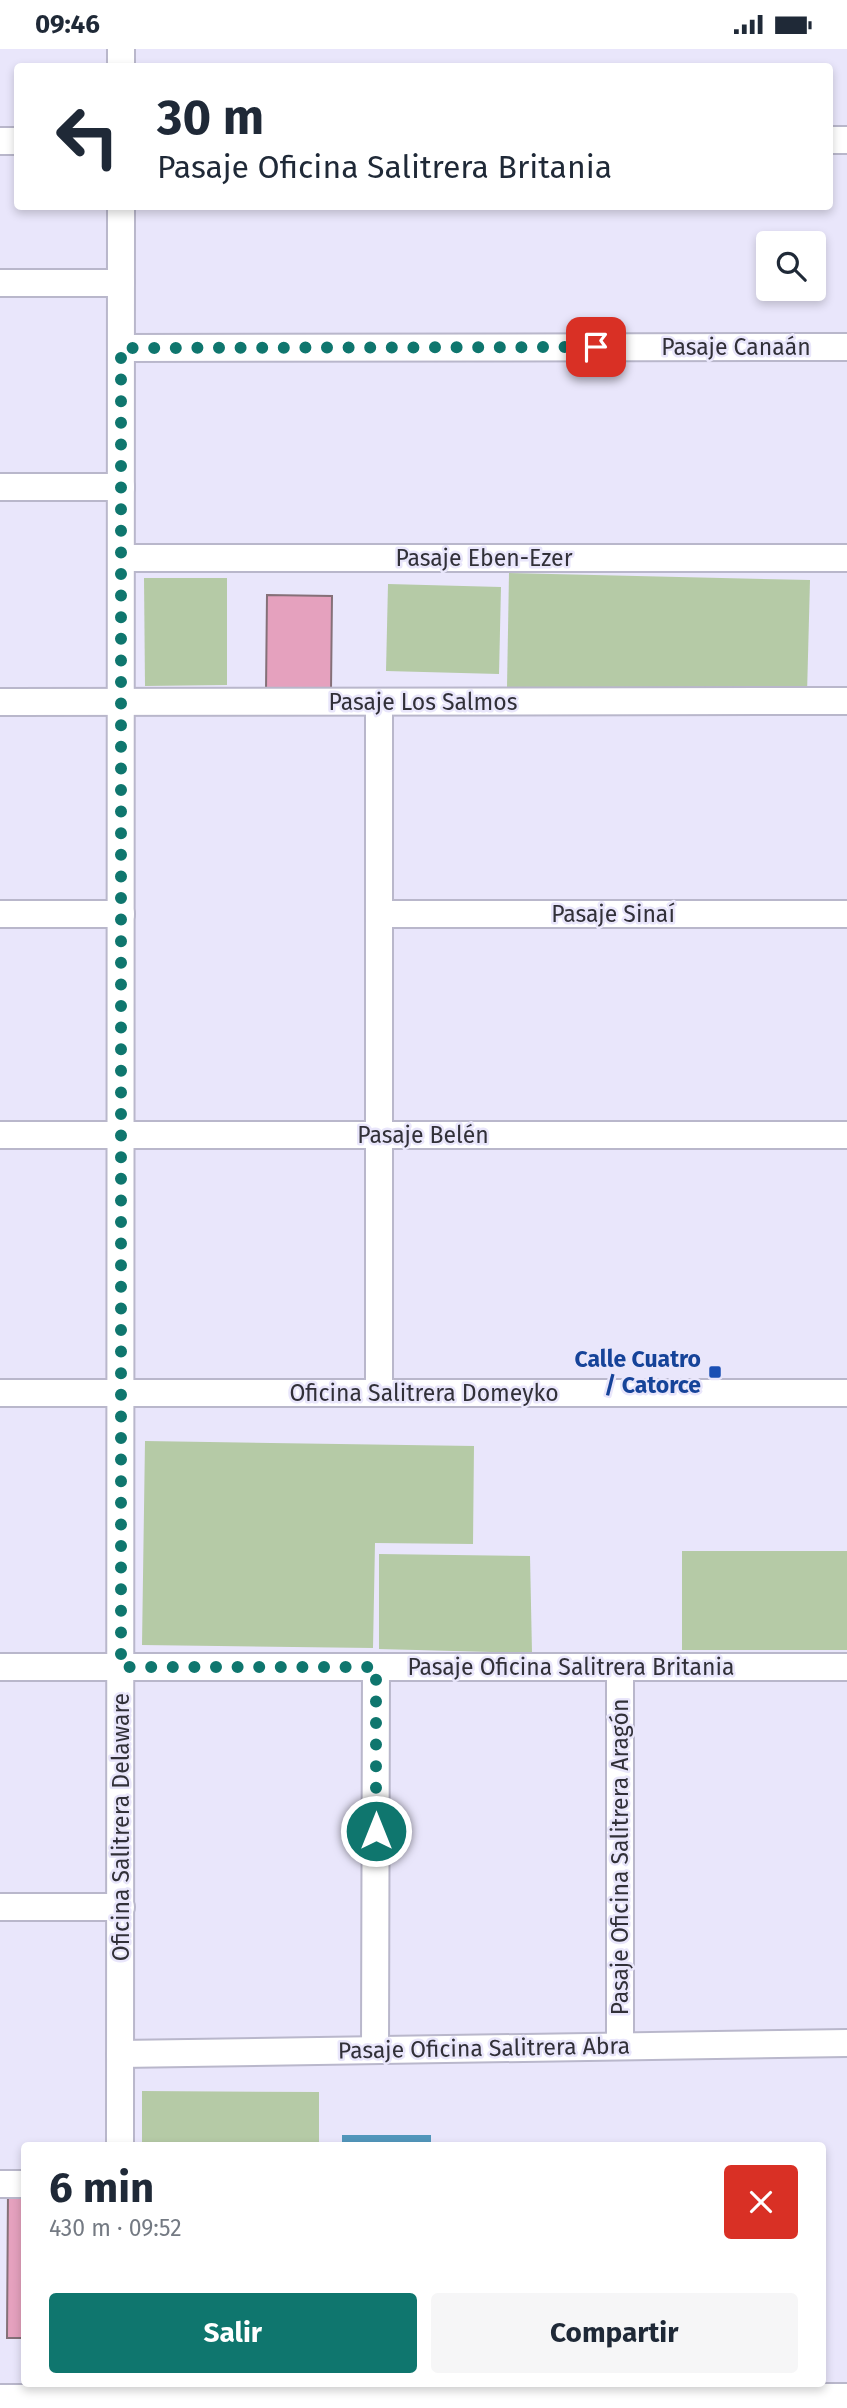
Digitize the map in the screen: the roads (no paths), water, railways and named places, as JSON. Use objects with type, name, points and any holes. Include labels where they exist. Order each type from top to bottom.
[{"type":"street","name":"Oficina Salitrera Delaware","points":[[120,2142],[121,210]]},
{"type":"street","points":[[0,283],[121,283]]},
{"type":"street","name":"Pasaje Canaán","points":[[121,348],[847,347]]},
{"type":"street","points":[[0,487],[121,487]]},
{"type":"street","name":"Pasaje Eben-Ezer","points":[[121,558],[847,558]]},
{"type":"street","name":"Pasaje Los Salmos","points":[[0,702],[847,701]]},
{"type":"street","points":[[379,702],[379,1393]]},
{"type":"street","points":[[0,914],[121,914]]},
{"type":"street","name":"Pasaje Sinaí","points":[[379,914],[847,914]]},
{"type":"street","name":"Pasaje Belén","points":[[0,1135],[847,1135]]},
{"type":"street","name":"Oficina Salitrera Domeyko","points":[[0,1393],[847,1393]]},
{"type":"street","name":"Pasaje Oficina Salitrera Britania","points":[[0,1667],[847,1667]]},
{"type":"street","points":[[375,2050],[376,1667]]},
{"type":"street","name":"Pasaje Oficina Salitrera Aragón","points":[[620,1667],[620,2046]]},
{"type":"street","points":[[0,1907],[121,1907]]},
{"type":"street","name":"Pasaje Oficina Salitrera Abra","points":[[120,2054],[847,2043]]},
{"type":"street","points":[[0,2184],[21,2184]]},
{"type":"street","points":[[0,2398],[847,2397]]},
{"type":"water","points":[[342,2135],[431,2135],[431,2142],[342,2142]]},
{"type":"place","name":"Calle Cuatro / Catorce","points":[[715,1372]]}]
